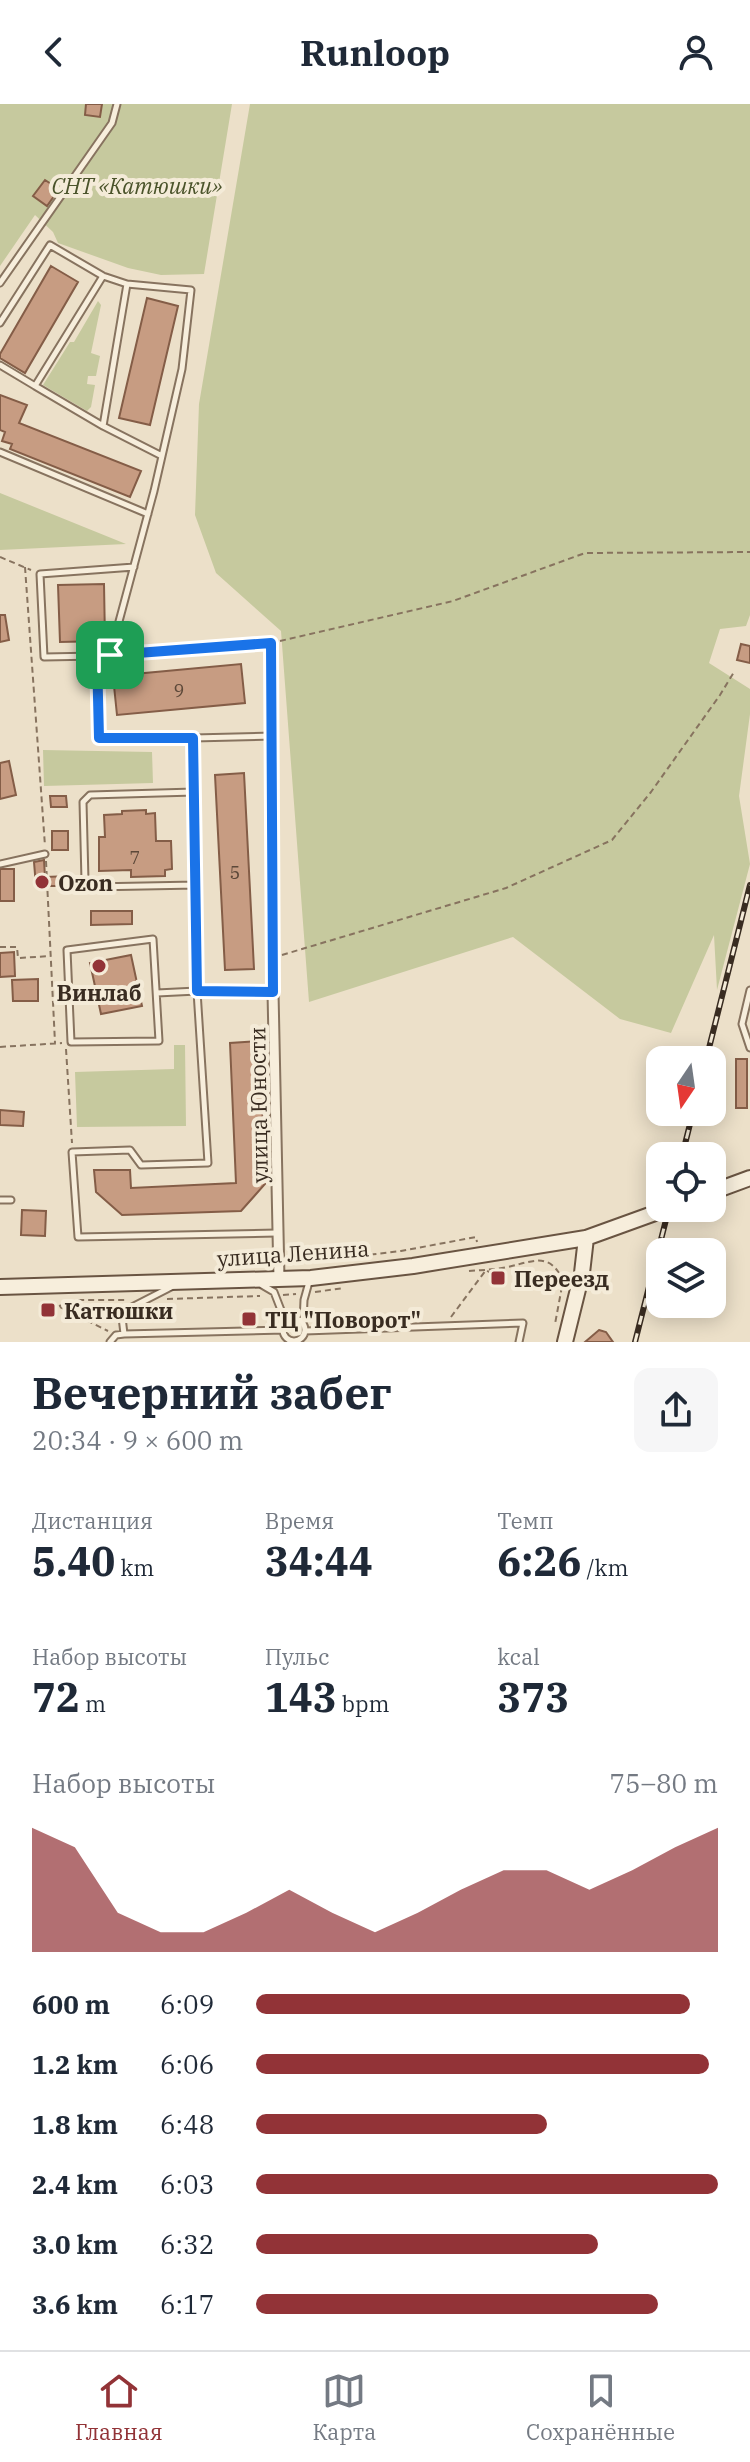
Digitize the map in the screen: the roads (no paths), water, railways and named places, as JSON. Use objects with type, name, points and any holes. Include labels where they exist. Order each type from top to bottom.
[{"type":"main road","points":[[726,1188],[748,1183]]},
{"type":"main road","name":"улица Ленина","points":[[0,1287],[254,1280],[279,1272],[311,1278],[413,1266],[586,1238],[646,1216]]},
{"type":"main road","points":[[559,1338],[579,1308],[586,1238]]},
{"type":"street","name":"улица Юности","points":[[271,643],[273,992],[279,1272]]},
{"type":"lane","points":[[0,283],[112,123],[117,104]]},
{"type":"lane","points":[[0,323],[50,245],[103,276],[127,284],[191,290],[182,369],[148,514],[110,655]]},
{"type":"lane","points":[[35,386],[103,276]]},
{"type":"lane","points":[[103,426],[127,284]]},
{"type":"lane","points":[[0,365],[103,426],[162,456]]},
{"type":"lane","points":[[0,452],[148,514]]},
{"type":"lane","points":[[134,567],[40,574],[44,657],[271,643]]},
{"type":"lane","points":[[97,656],[99,738],[272,736]]},
{"type":"lane","points":[[193,738],[197,991],[208,1163],[141,1165],[130,1150],[72,1152],[78,1237],[278,1233]]},
{"type":"lane","points":[[194,792],[90,795],[83,802],[85,881],[92,887],[196,885]]},
{"type":"lane","points":[[0,864],[45,854]]},
{"type":"lane","points":[[153,939],[157,993],[159,1041],[71,1042],[67,950],[153,939]]},
{"type":"lane","points":[[750,990],[742,1024],[750,1048]]},
{"type":"lane","points":[[157,993],[273,992]]},
{"type":"lane","points":[[0,1200],[11,1200]]},
{"type":"lane","points":[[254,1280],[274,1292],[286,1336],[295,1340],[302,1337],[306,1286],[311,1278]]},
{"type":"lane","points":[[124,1334],[122,1317],[132,1307],[184,1280]]},
{"type":"lane","points":[[110,1342],[116,1335],[124,1334],[285,1327],[294,1319],[304,1327],[523,1323],[519,1342]]},
{"type":"railway","points":[[710,1046],[750,885]]},
{"type":"railway","points":[[686,1142],[690,1126]]},
{"type":"railway","points":[[635,1342],[665,1222]]},
{"type":"place","name":"Ozon","points":[[42,882]]},
{"type":"place","name":"Винлаб","points":[[99,966]]},
{"type":"place","name":"Переезд","points":[[498,1278]]},
{"type":"place","name":"Катюшки","points":[[48,1310]]},
{"type":"place","name":"ТЦ \"Поворот\"","points":[[249,1319]]},
{"type":"park label","name":"СНТ «Катюшки»","points":[[137,185]]}]
